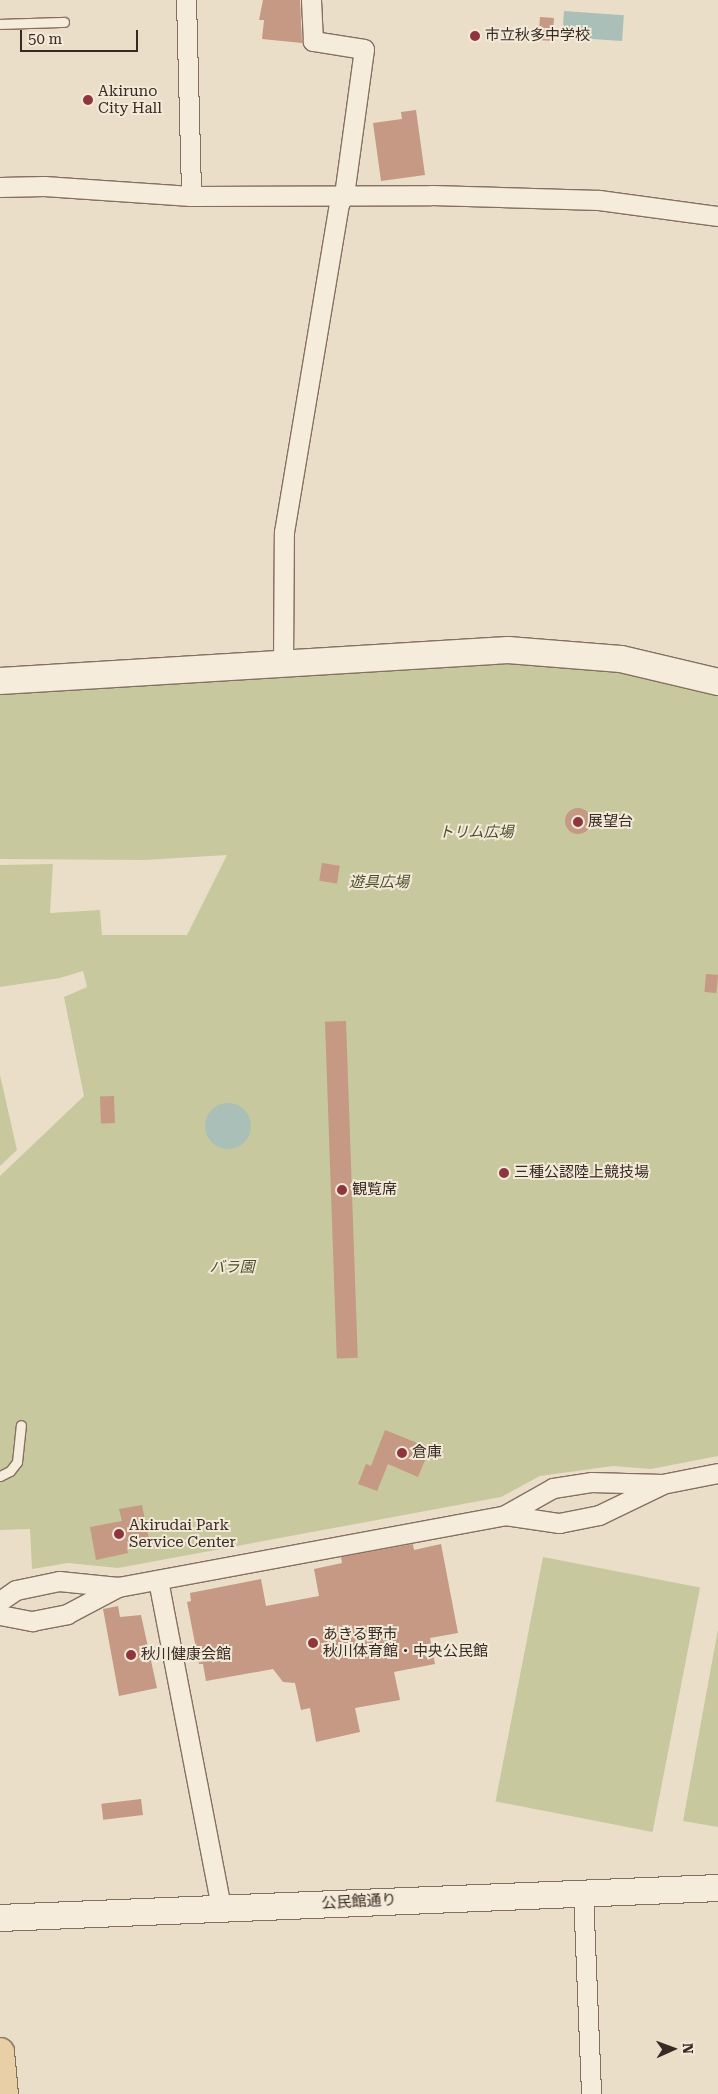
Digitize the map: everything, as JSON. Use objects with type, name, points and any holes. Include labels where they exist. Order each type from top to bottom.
[{"type":"main road","points":[[0,2052],[4,2094]]},
{"type":"street","points":[[186,0],[191,196]]},
{"type":"street","points":[[283,663],[284,532],[339,204],[344,196],[364,48],[313,41],[311,0]]},
{"type":"street","points":[[0,187],[44,186],[191,196],[344,196],[598,200],[718,216]]},
{"type":"street","points":[[0,681],[508,650],[621,659],[718,682]]},
{"type":"street","points":[[506,1515],[553,1488],[601,1482],[662,1484],[718,1473]]},
{"type":"street","points":[[601,1482],[609,1490],[612,1500],[609,1511]]},
{"type":"street","points":[[0,1601],[16,1590],[59,1581],[118,1587],[506,1515],[559,1523],[609,1511],[662,1484]]},
{"type":"street","points":[[546,1492],[542,1500],[550,1521]]},
{"type":"street","points":[[158,1580],[221,1908]]},
{"type":"street","points":[[59,1581],[73,1588],[76,1600],[67,1614]]},
{"type":"street","points":[[0,1615],[32,1621],[67,1614],[118,1587]]},
{"type":"street","points":[[16,1590],[10,1601],[12,1611],[19,1618]]},
{"type":"street","name":"公民館通り","points":[[0,1918],[718,1888]]},
{"type":"street","points":[[583,1893],[591,2094]]},
{"type":"lane","points":[[0,24],[64,22]]},
{"type":"lane","points":[[0,1476],[10,1471],[17,1462],[21,1448],[21,1425]]},
{"type":"green space","points":[[526,663],[667,677],[718,692],[718,1456],[651,1469],[613,1466],[540,1476],[501,1497],[118,1568],[68,1563],[32,1569],[30,1529],[0,1530],[0,1176],[84,1096],[64,997],[87,987],[83,971],[60,978],[0,987],[0,865],[53,864],[50,913],[100,910],[102,935],[187,935],[227,855],[145,860],[0,859],[0,694]]},
{"type":"green space","points":[[0,1075],[17,1150],[0,1166]]},
{"type":"green space","points":[[543,1557],[700,1588],[653,1832],[495,1801]]},
{"type":"green space","points":[[718,1629],[718,1827],[683,1821]]},
{"type":"shaded area","points":[[564,11],[624,15],[622,41],[562,37]]},
{"type":"shaded area","points":[[223,1103],[233,1103],[247,1113],[251,1126],[247,1139],[241,1145],[233,1149],[223,1149],[209,1139],[205,1131],[205,1121],[215,1107]]},
{"type":"building","points":[[263,0],[300,0],[302,43],[262,39],[264,20],[259,20]]},
{"type":"building","points":[[540,17],[554,18],[552,41],[538,40]]},
{"type":"building","points":[[416,110],[425,175],[381,181],[373,123],[402,119],[401,112]]},
{"type":"building","name":"展望台","points":[[578,808],[587,812],[591,821],[587,830],[578,834],[569,830],[565,821],[569,812]]},
{"type":"building","points":[[322,863],[340,866],[337,884],[319,881]]},
{"type":"building","points":[[706,974],[718,975],[716,993],[704,992]]},
{"type":"building","name":"観覧席","points":[[346,1021],[358,1358],[337,1359],[325,1022]]},
{"type":"building","points":[[100,1096],[114,1096],[115,1123],[101,1123]]},
{"type":"building","name":"倉庫","points":[[385,1430],[430,1448],[418,1477],[388,1464],[377,1491],[358,1484],[366,1464],[371,1466]]},
{"type":"building","name":"Akirudai Park Service Center","points":[[142,1505],[150,1544],[127,1548],[128,1553],[96,1560],[90,1527],[122,1521],[119,1509]]},
{"type":"building","name":"あきる野市 秋川体育館・中央公民館","points":[[413,1544],[414,1550],[441,1544],[458,1633],[430,1638],[435,1664],[394,1672],[400,1700],[355,1708],[360,1732],[316,1742],[310,1708],[301,1710],[295,1683],[283,1682],[273,1669],[206,1681],[203,1664],[199,1664],[187,1602],[191,1601],[190,1593],[261,1579],[266,1606],[319,1596],[314,1569],[342,1563],[341,1557]]},
{"type":"building","name":"秋川健康会館","points":[[118,1606],[120,1617],[141,1615],[157,1688],[119,1696],[103,1609]]},
{"type":"building","points":[[141,1799],[143,1815],[103,1820],[101,1804]]},
{"type":"place","name":"市立秋多中学校","points":[[475,36]]},
{"type":"place","name":"Akiruno City Hall","points":[[88,100]]},
{"type":"place","name":"展望台","points":[[578,822]]},
{"type":"place","name":"三種公認陸上競技場","points":[[504,1173]]},
{"type":"place","name":"観覧席","points":[[342,1190]]},
{"type":"place","name":"倉庫","points":[[402,1453]]},
{"type":"place","name":"Akirudai Park Service Center","points":[[119,1534]]},
{"type":"place","name":"あきる野市 秋川体育館・中央公民館","points":[[313,1643]]},
{"type":"place","name":"秋川健康会館","points":[[131,1655]]},
{"type":"park label","name":"トリム広場","points":[[476,833]]},
{"type":"park label","name":"遊具広場","points":[[379,883]]},
{"type":"park label","name":"バラ園","points":[[232,1268]]}]
